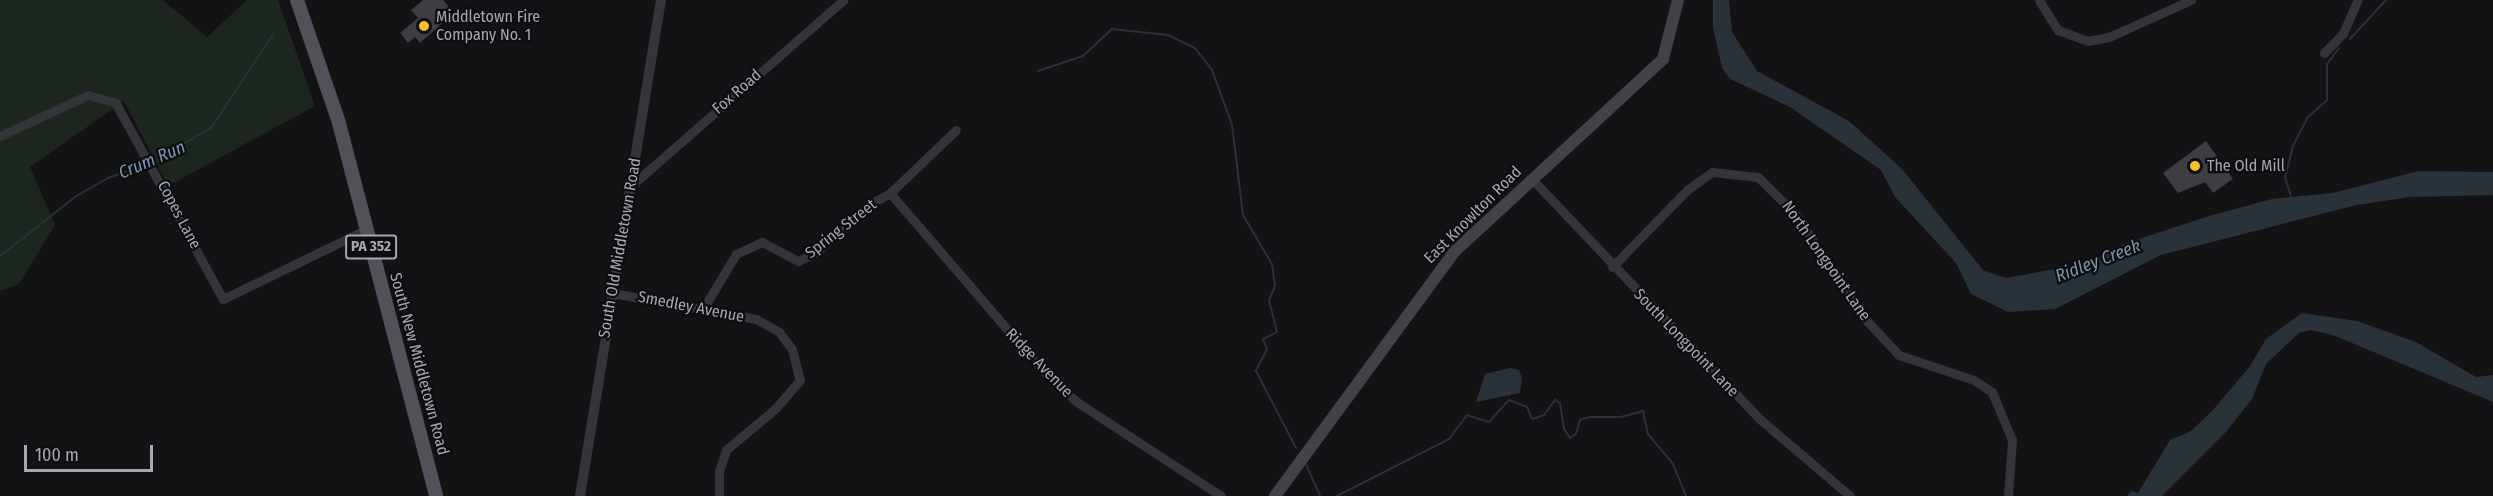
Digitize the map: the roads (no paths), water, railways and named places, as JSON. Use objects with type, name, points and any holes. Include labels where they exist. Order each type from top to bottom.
[{"type":"main road","name":"South New Middletown Road","points":[[297,0],[329,90],[436,496]]},
{"type":"main road","name":"East Knowlton Road","points":[[1275,496],[1438,271],[1532,179],[1663,59],[1678,0]]},
{"type":"street","name":"South Old Middletown Road","points":[[580,496],[662,0]]},
{"type":"street","name":"Fox Road","points":[[632,185],[843,0]]},
{"type":"street","points":[[2039,0],[2058,30],[2088,41],[2109,37],[2191,0]]},
{"type":"street","points":[[2324,53],[2343,33],[2358,0]]},
{"type":"street","name":"Copes Lane","points":[[0,136],[88,95],[115,102],[223,299],[367,229]]},
{"type":"street","name":"Spring Street","points":[[703,309],[736,254],[750,244],[762,242],[798,261],[890,193],[956,130]]},
{"type":"street","name":"North Longpoint Lane","points":[[1612,267],[1687,190],[1712,172],[1758,177],[1796,215],[1865,319],[1899,355],[1974,380],[1992,392],[2012,440],[2008,496]]},
{"type":"street","name":"South Longpoint Lane","points":[[1532,179],[1612,267],[1761,420],[1850,496]]},
{"type":"street","name":"Ridge Avenue","points":[[890,193],[1045,373],[1077,402],[1221,496]]},
{"type":"street","name":"Smedley Avenue","points":[[612,292],[703,309],[764,324],[779,332],[799,365],[800,380],[789,395],[726,450],[719,471],[719,496]]},
{"type":"water","name":"Ridley Creek","points":[[1713,0],[1729,0],[1732,32],[1757,71],[1849,121],[1902,169],[1983,270],[2006,278],[2088,263],[2124,244],[2209,216],[2272,199],[2333,193],[2418,171],[2493,172],[2493,195],[2410,197],[2357,205],[2161,255],[2055,309],[2008,312],[1971,294],[1956,263],[1895,197],[1881,170],[1790,107],[1730,79],[1722,68],[1713,28]]},
{"type":"water","points":[[2302,313],[2357,321],[2416,342],[2476,377],[2493,375],[2493,402],[2333,335],[2310,330],[2299,333],[2266,364],[2252,399],[2225,433],[2162,496],[2127,496],[2131,491],[2138,493],[2170,440],[2191,431],[2212,411],[2250,366],[2266,339]]},
{"type":"water","points":[[1510,368],[1519,370],[1522,378],[1520,393],[1476,402],[1485,374]]},
{"type":"waterway","points":[[2350,39],[2386,0]]},
{"type":"waterway","points":[[1038,71],[1083,56],[1112,29],[1168,35],[1195,48],[1212,70],[1232,125],[1243,215],[1272,264],[1275,286],[1269,300],[1277,332],[1263,339],[1267,349],[1256,371],[1296,448]]},
{"type":"waterway","name":"Crum Run","points":[[151,163],[212,127],[273,34]]},
{"type":"waterway","points":[[2291,196],[2285,178],[2293,146],[2307,118],[2327,100],[2327,64],[2339,48]]},
{"type":"waterway","name":"Crum Run","points":[[0,256],[75,197],[108,178],[146,165]]},
{"type":"waterway","points":[[1337,496],[1449,439],[1467,415],[1489,422],[1509,400],[1527,407],[1532,419],[1544,415],[1555,400],[1560,403],[1564,429],[1570,438],[1576,434],[1580,420],[1589,417],[1621,417],[1643,411],[1648,434],[1673,464],[1686,496]]},
{"type":"waterway","points":[[1305,462],[1320,496]]},
{"type":"place","name":"Middletown Fire Company No. 1","points":[[424,26]]},
{"type":"place","name":"The Old Mill","points":[[2195,166]]}]
